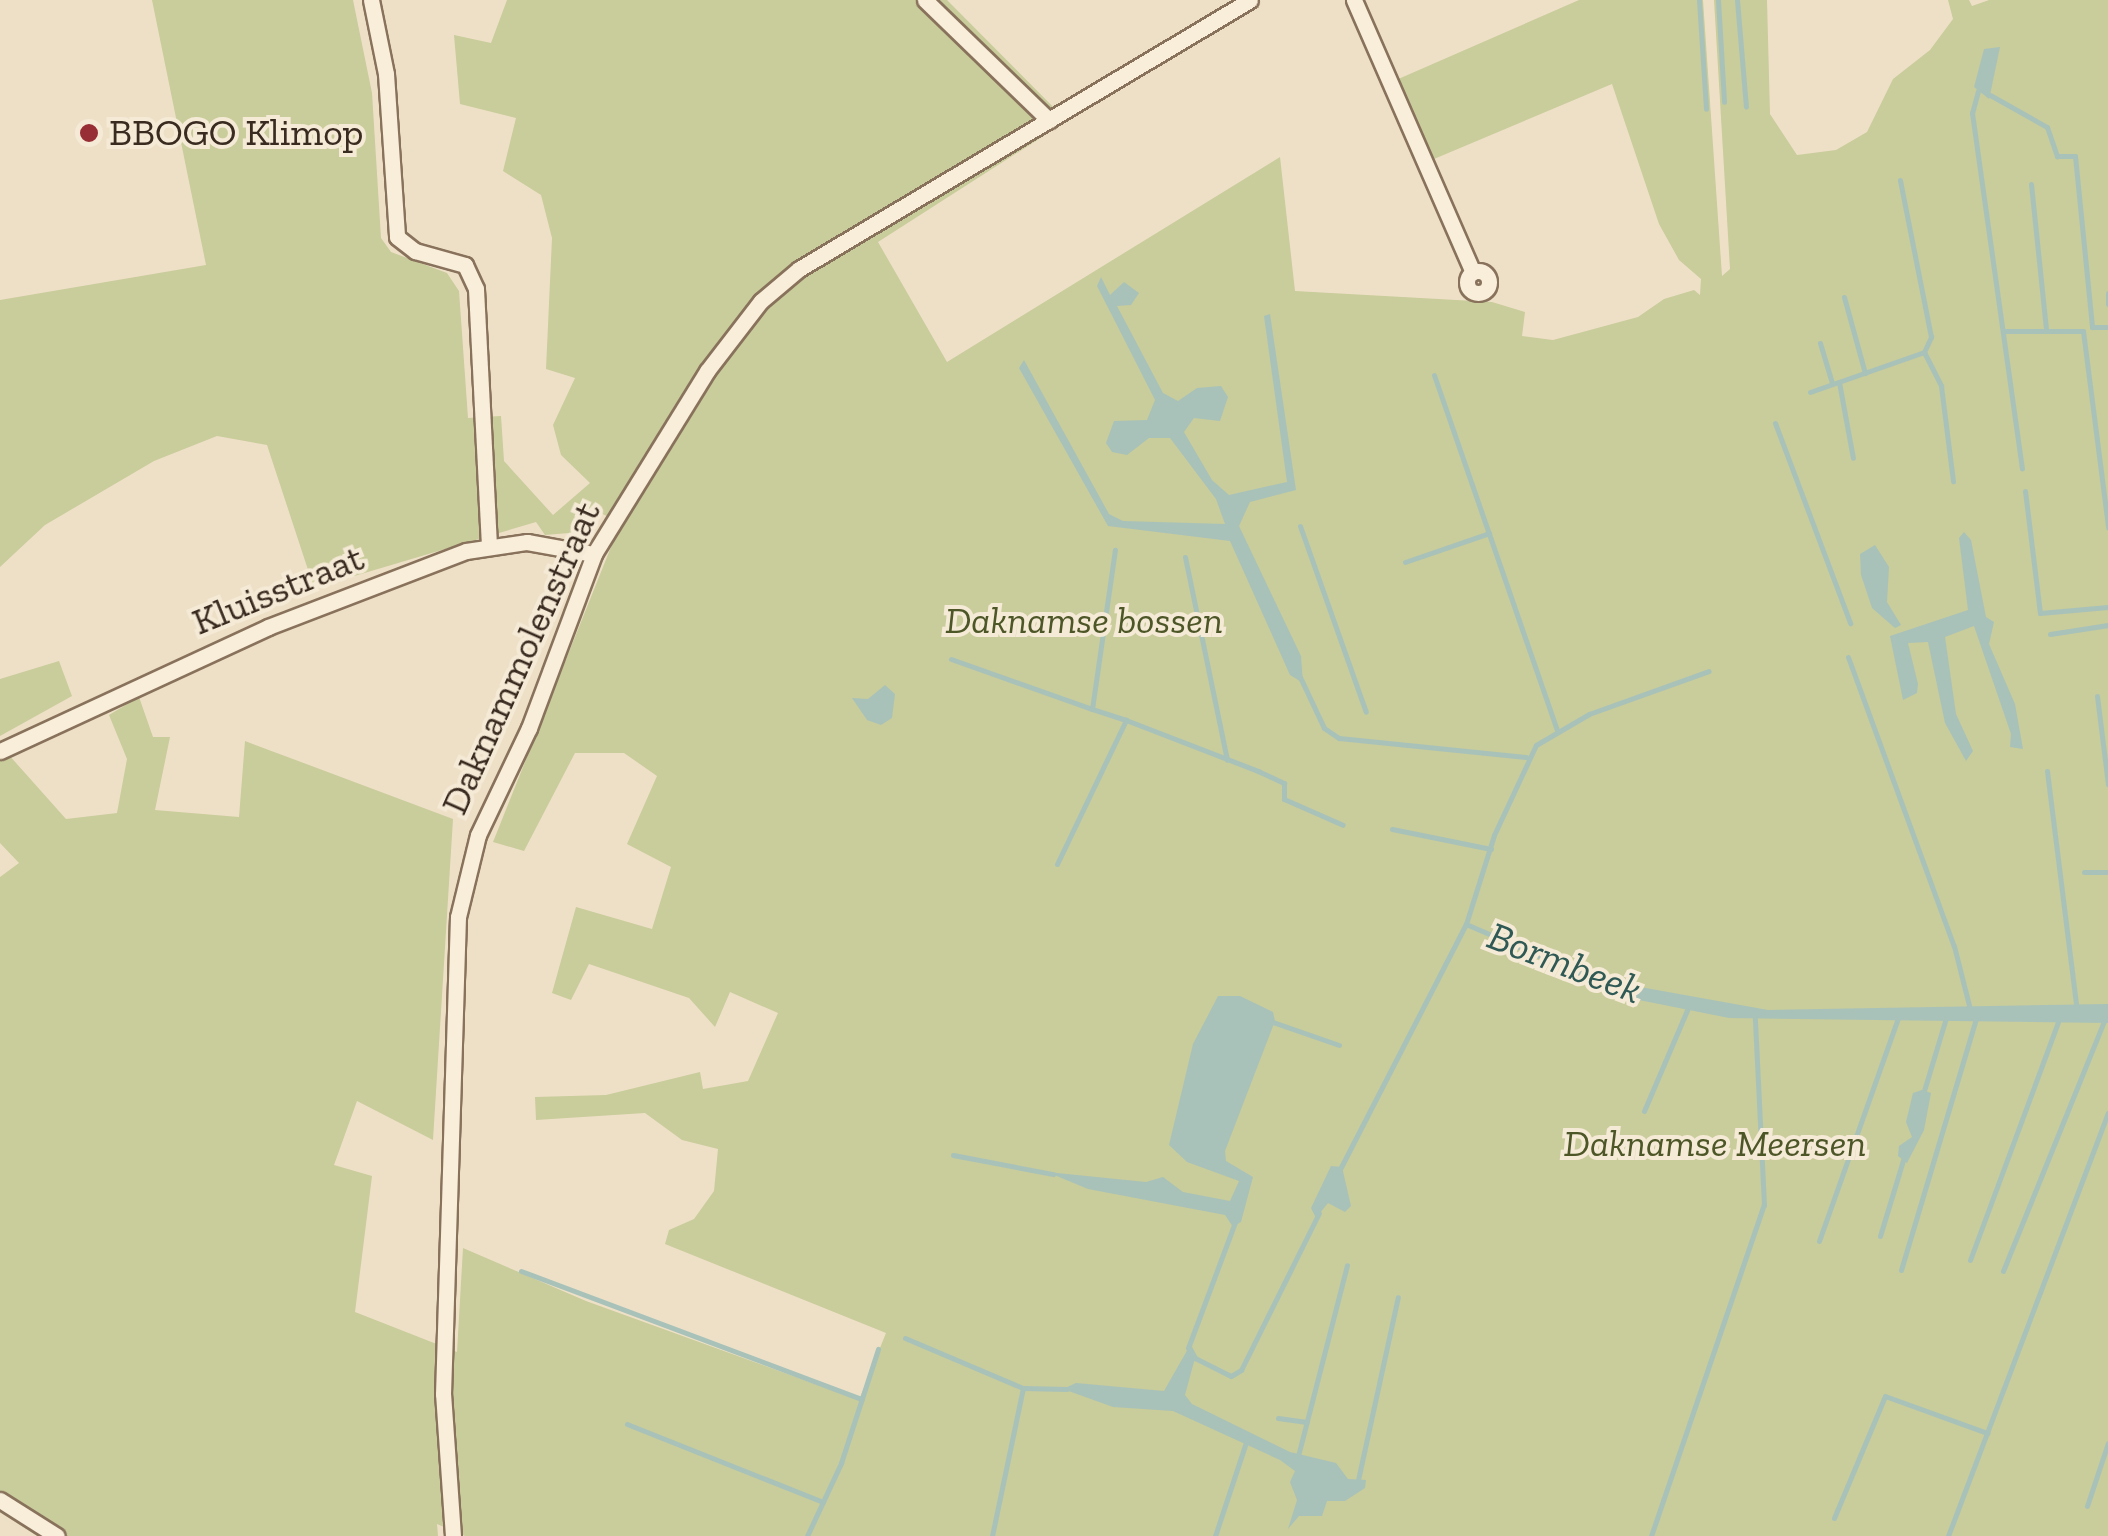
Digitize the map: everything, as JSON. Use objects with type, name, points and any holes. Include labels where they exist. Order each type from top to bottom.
[{"type":"street","points":[[371,0],[386,74],[397,237],[415,251],[465,265],[476,289],[490,545]]},
{"type":"street","points":[[925,0],[1049,120]]},
{"type":"street","name":"Daknammolenstraat","points":[[452,1536],[443,1394],[458,917],[478,835],[529,728],[594,554],[707,371],[761,301],[799,269],[1250,0]]},
{"type":"street","points":[[1354,0],[1473,272]]},
{"type":"street","name":"Kluisstraat","points":[[0,751],[318,606],[490,545],[528,542],[594,554]]},
{"type":"street","points":[[0,1500],[57,1536]]},
{"type":"green space","points":[[152,0],[353,0],[372,93],[381,238],[391,252],[447,273],[459,291],[468,418],[501,416],[504,461],[553,515],[590,483],[561,455],[553,425],[575,378],[546,369],[552,238],[541,195],[503,171],[516,118],[460,104],[454,35],[491,43],[507,0],[947,0],[1067,121],[878,242],[947,362],[1280,157],[1295,291],[1492,302],[1525,312],[1522,336],[1553,340],[1638,317],[1664,299],[1694,290],[1700,295],[1701,279],[1679,260],[1659,224],[1612,84],[1434,159],[1396,80],[1579,0],[1703,0],[1722,276],[1730,269],[1714,0],[1767,0],[1770,114],[1797,155],[1836,150],[1867,132],[1893,79],[1930,50],[1953,19],[1948,0],[1969,0],[1972,6],[1989,0],[2108,0],[2108,1536],[465,1536],[437,1524],[438,1536],[37,1536],[0,1512],[0,877],[19,863],[0,843],[0,745],[66,819],[117,813],[127,759],[109,715],[139,697],[153,737],[170,737],[155,810],[239,817],[245,741],[453,819],[433,1140],[357,1101],[334,1165],[372,1176],[355,1312],[457,1352],[463,1248],[586,1301],[859,1400],[886,1333],[665,1244],[669,1230],[694,1219],[714,1191],[718,1149],[682,1140],[645,1113],[536,1120],[535,1097],[606,1095],[700,1072],[703,1089],[748,1081],[778,1013],[730,992],[715,1027],[689,998],[589,964],[571,1000],[552,993],[576,907],[652,929],[671,867],[627,844],[657,776],[624,753],[575,753],[524,851],[493,842],[621,522],[600,513],[581,532],[545,535],[536,522],[314,588],[267,445],[217,436],[154,461],[45,525],[0,567],[0,300],[206,265]]},
{"type":"green space","points":[[59,661],[72,696],[0,736],[0,679]]},
{"type":"water","points":[[2000,47],[1989,99],[1974,87],[1984,49]]},
{"type":"water","points":[[1101,277],[1110,295],[1124,282],[1139,293],[1131,305],[1117,306],[1163,393],[1178,401],[1197,388],[1221,386],[1228,397],[1220,421],[1194,418],[1184,432],[1212,480],[1229,495],[1287,482],[1264,316],[1270,314],[1296,490],[1250,502],[1239,526],[1301,656],[1303,683],[1290,675],[1230,541],[1108,526],[1019,368],[1024,360],[1109,514],[1123,521],[1225,524],[1216,499],[1170,438],[1149,438],[1127,455],[1112,452],[1106,443],[1114,421],[1147,420],[1155,400],[1097,286]]},
{"type":"water","points":[[1964,532],[1971,540],[1986,617],[1994,622],[1989,644],[2015,704],[2023,749],[2010,747],[2011,734],[1974,626],[1945,637],[1956,714],[1973,751],[1966,761],[1945,723],[1928,642],[1908,643],[1918,684],[1917,693],[1903,700],[1890,636],[1968,610],[1959,538]]},
{"type":"water","points":[[1875,545],[1889,567],[1887,602],[1901,625],[1895,628],[1872,608],[1861,575],[1860,554]]},
{"type":"water","points":[[885,685],[895,694],[892,718],[881,725],[867,720],[852,698],[868,699]]},
{"type":"water","points":[[1536,951],[1629,985],[1768,1010],[2108,1004],[2108,1023],[1729,1018],[1634,999],[1532,956]]},
{"type":"water","points":[[1218,996],[1240,996],[1273,1012],[1275,1021],[1225,1151],[1226,1161],[1253,1177],[1241,1222],[1233,1227],[1225,1215],[1088,1189],[1047,1172],[1146,1182],[1163,1177],[1183,1192],[1230,1201],[1239,1181],[1187,1162],[1169,1145],[1193,1044]]},
{"type":"water","points":[[1913,1093],[1931,1093],[1924,1130],[1907,1163],[1898,1156],[1899,1146],[1912,1137],[1906,1122]]},
{"type":"water","points":[[1331,1166],[1342,1167],[1351,1206],[1345,1212],[1328,1203],[1316,1218],[1311,1208]]},
{"type":"water","points":[[1189,1347],[1195,1358],[1185,1395],[1192,1404],[1290,1452],[1336,1463],[1348,1479],[1366,1480],[1365,1488],[1345,1501],[1327,1501],[1322,1516],[1299,1516],[1288,1529],[1297,1500],[1290,1482],[1295,1471],[1280,1460],[1173,1411],[1113,1407],[1063,1389],[1076,1383],[1164,1391]]},
{"type":"waterway","points":[[1699,0],[1706,109]]},
{"type":"waterway","points":[[1718,0],[1724,102]]},
{"type":"waterway","points":[[1737,0],[1746,107]]},
{"type":"waterway","points":[[1978,91],[1972,113],[2022,468]]},
{"type":"waterway","points":[[1990,95],[2047,127],[2057,156],[2075,156],[2092,327],[2108,327]]},
{"type":"waterway","points":[[1810,392],[1924,352],[1931,337],[1900,180]]},
{"type":"waterway","points":[[2031,184],[2046,330]]},
{"type":"waterway","points":[[2108,293],[2108,304]]},
{"type":"waterway","points":[[1844,297],[1865,373]]},
{"type":"waterway","points":[[2004,331],[2083,331],[2108,527]]},
{"type":"waterway","points":[[1820,343],[1832,383]]},
{"type":"waterway","points":[[1924,352],[1941,386],[1953,481]]},
{"type":"waterway","points":[[1434,375],[1557,730]]},
{"type":"waterway","points":[[1839,382],[1853,458]]},
{"type":"waterway","points":[[1775,423],[1850,623]]},
{"type":"waterway","points":[[2025,491],[2040,613],[2108,607]]},
{"type":"waterway","points":[[1300,526],[1366,712]]},
{"type":"waterway","points":[[1405,562],[1489,533]]},
{"type":"waterway","points":[[951,659],[1092,709],[1115,550]]},
{"type":"waterway","points":[[1185,557],[1227,760]]},
{"type":"waterway","points":[[2050,634],[2108,625]]},
{"type":"waterway","points":[[1848,657],[1954,946],[1971,1013]]},
{"type":"waterway","points":[[1466,924],[1494,835],[1536,745],[1589,714],[1709,671]]},
{"type":"waterway","points":[[1300,677],[1324,728],[1339,738],[1526,757]]},
{"type":"waterway","points":[[2097,696],[2108,784]]},
{"type":"waterway","points":[[1057,864],[1126,720],[1092,709]]},
{"type":"waterway","points":[[1126,720],[1284,783],[1284,799],[1343,825]]},
{"type":"waterway","points":[[2047,771],[2077,1011]]},
{"type":"waterway","points":[[1392,829],[1491,849]]},
{"type":"waterway","points":[[2084,872],[2108,872]]},
{"type":"waterway","name":"Bormbeek","points":[[1339,1171],[1466,924],[1540,956]]},
{"type":"waterway","points":[[1644,1111],[1688,1008]]},
{"type":"waterway","points":[[1651,1536],[1764,1205],[1755,1018]]},
{"type":"waterway","points":[[1819,1241],[1898,1018]]},
{"type":"waterway","points":[[1923,1094],[1946,1018]]},
{"type":"waterway","points":[[2003,1271],[2105,1018]]},
{"type":"waterway","points":[[1901,1270],[1976,1019]]},
{"type":"waterway","points":[[1970,1260],[2059,1019]]},
{"type":"waterway","points":[[1270,1021],[1339,1045]]},
{"type":"waterway","points":[[1948,1536],[2108,1113]]},
{"type":"waterway","points":[[953,1155],[1053,1174]]},
{"type":"waterway","points":[[1880,1236],[1904,1157]]},
{"type":"waterway","name":"Bormbeek","points":[[1189,1347],[1195,1358],[1231,1376],[1241,1370],[1319,1213]]},
{"type":"waterway","points":[[1188,1348],[1235,1222]]},
{"type":"waterway","points":[[1298,1456],[1347,1265]]},
{"type":"waterway","points":[[521,1271],[862,1399]]},
{"type":"waterway","points":[[1358,1480],[1398,1297]]},
{"type":"waterway","points":[[905,1338],[1023,1388],[1067,1389]]},
{"type":"waterway","points":[[807,1536],[841,1463],[878,1349]]},
{"type":"waterway","points":[[992,1536],[1023,1388]]},
{"type":"waterway","points":[[1834,1518],[1885,1396],[1987,1433]]},
{"type":"waterway","points":[[1278,1418],[1307,1422]]},
{"type":"waterway","points":[[627,1424],[823,1502]]},
{"type":"waterway","points":[[1215,1536],[1247,1439]]},
{"type":"waterway","points":[[2087,1506],[2108,1443]]},
{"type":"place","name":"BBOGO Klimop","points":[[89,133]]},
{"type":"park label","name":"Daknamse bossen","points":[[1084,621]]},
{"type":"park label","name":"Daknamse Meersen","points":[[1715,1144]]}]
